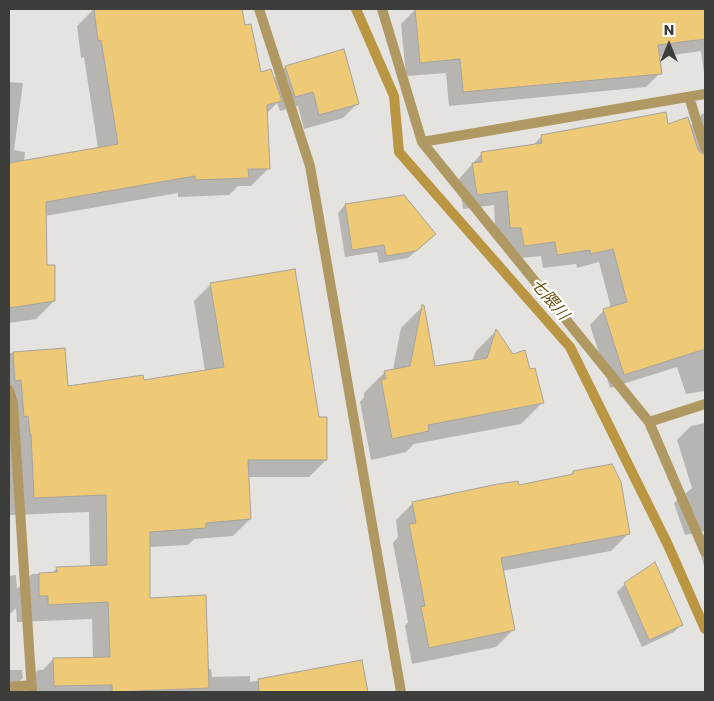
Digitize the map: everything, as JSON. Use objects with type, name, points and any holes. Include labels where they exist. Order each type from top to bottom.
[{"type":"street","points":[[259,9],[310,166],[401,692]]},
{"type":"street","points":[[382,9],[422,142],[649,422],[705,552]]},
{"type":"street","points":[[422,142],[705,94]]},
{"type":"street","points":[[689,97],[705,148]]},
{"type":"street","points":[[9,390],[13,403],[32,688],[9,687]]},
{"type":"street","points":[[649,422],[705,404]]},
{"type":"building","points":[[94,9],[242,9],[245,25],[251,24],[261,72],[271,69],[282,101],[267,105],[270,169],[248,169],[249,178],[195,180],[195,176],[46,202],[47,265],[55,265],[55,301],[9,308],[9,163],[118,144],[101,40],[98,41]]},
{"type":"building","points":[[415,9],[705,9],[705,39],[658,45],[662,74],[463,92],[460,59],[420,63]]},
{"type":"building","points":[[344,49],[359,104],[319,115],[313,92],[295,97],[285,66]]},
{"type":"building","points":[[666,112],[668,124],[688,117],[698,150],[705,155],[705,349],[624,375],[603,309],[627,302],[613,249],[591,254],[590,250],[557,255],[555,242],[524,246],[521,228],[510,228],[507,191],[477,195],[472,163],[482,162],[481,152],[542,143],[541,135]]},
{"type":"building","points":[[404,195],[436,234],[416,251],[386,256],[384,245],[352,250],[345,204]]},
{"type":"building","points":[[295,269],[319,417],[327,417],[327,460],[248,460],[251,519],[206,523],[206,528],[150,532],[150,598],[206,595],[209,688],[112,692],[112,685],[54,686],[53,658],[110,657],[108,602],[48,605],[48,596],[39,596],[39,573],[57,572],[56,567],[107,565],[106,495],[34,498],[31,434],[28,416],[24,417],[21,380],[15,381],[13,352],[65,348],[68,386],[143,375],[144,380],[224,367],[210,283]]},
{"type":"building","points":[[422,305],[424,305],[435,366],[487,358],[496,329],[513,354],[525,350],[530,369],[535,368],[544,403],[428,425],[429,431],[392,439],[381,379],[386,379],[384,371],[410,366]]},
{"type":"building","points":[[612,464],[621,482],[630,534],[501,558],[515,630],[429,648],[421,607],[425,606],[409,524],[416,523],[412,502],[498,484],[518,481],[519,485],[573,474],[573,471]]},
{"type":"building","points":[[655,562],[683,625],[649,640],[624,583]]},
{"type":"building","points":[[362,660],[368,692],[259,692],[258,679]]},
{"type":"waterway","name":"七隈川","points":[[356,9],[394,96],[399,152],[570,347],[668,545],[705,629]]}]
